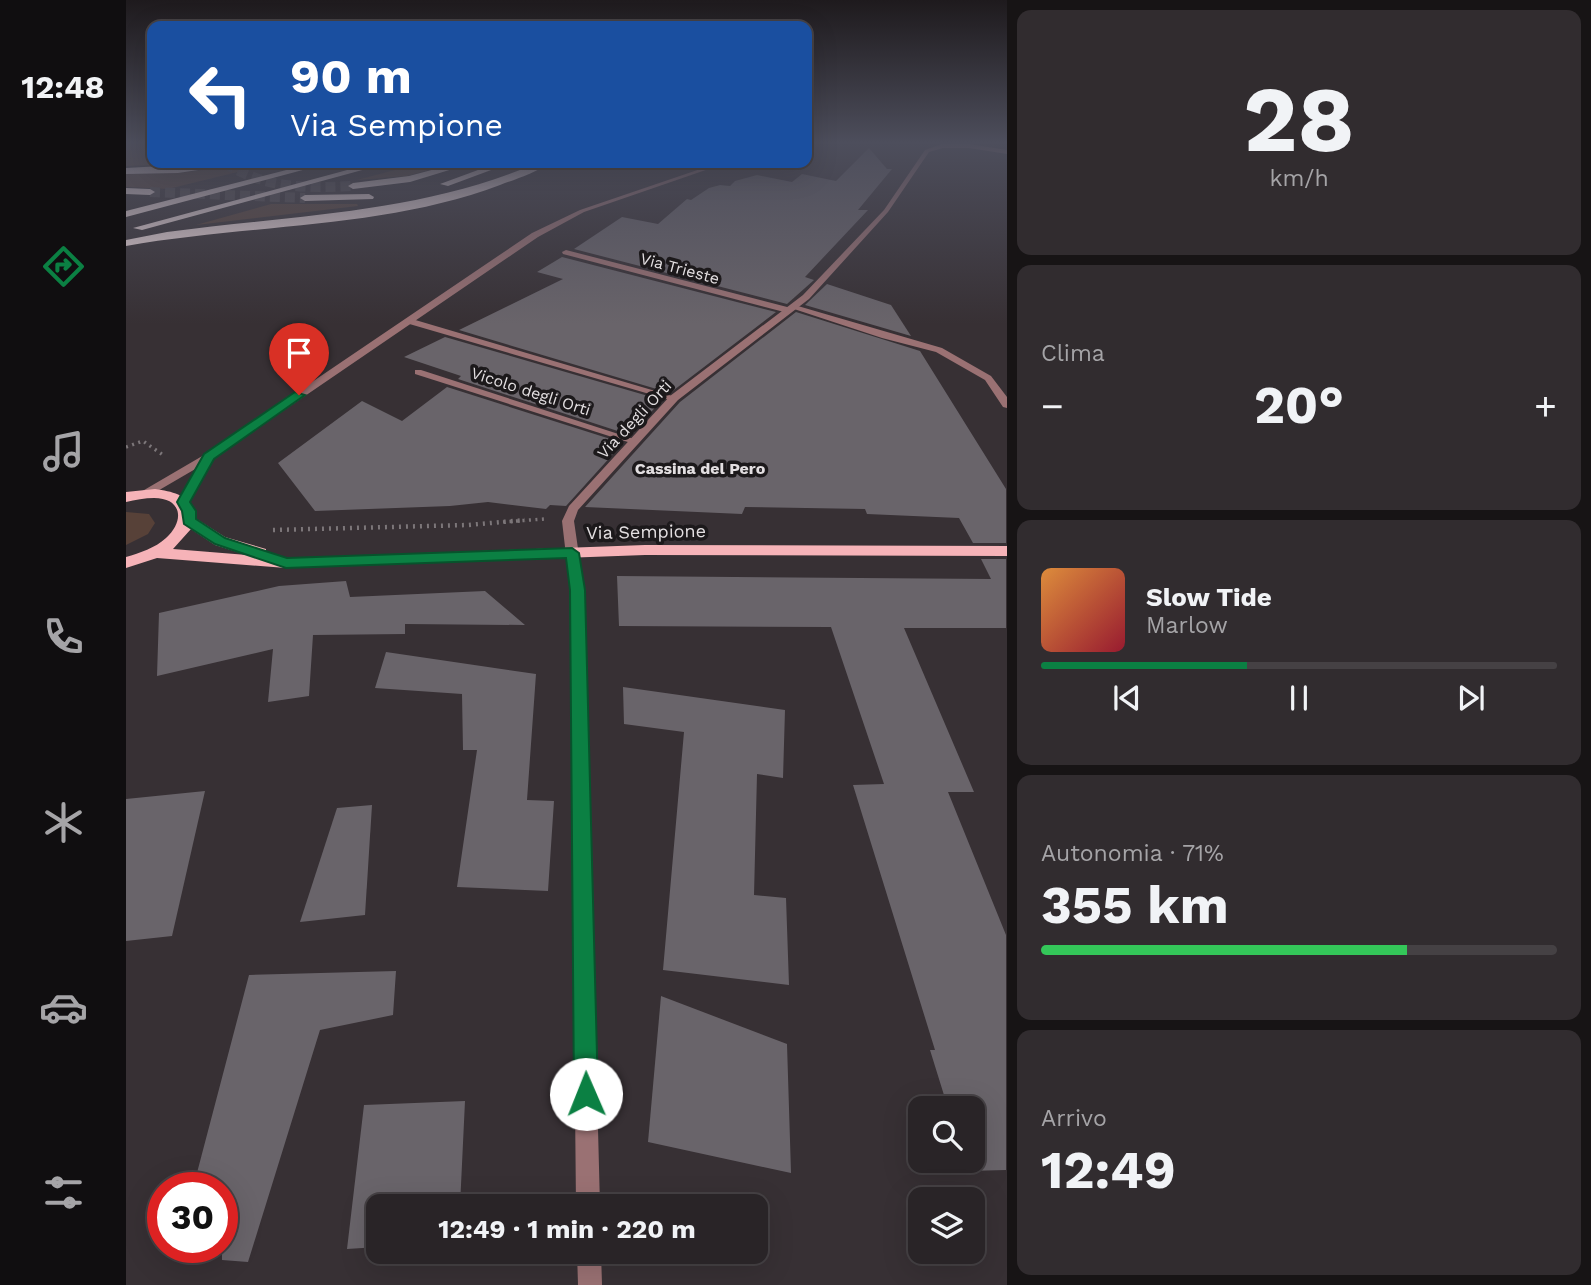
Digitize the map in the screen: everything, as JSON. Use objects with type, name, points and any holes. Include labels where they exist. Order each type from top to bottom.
[{"type":"highway","points":[[126,213],[157,204]]},
{"type":"highway","points":[[126,213],[162,204]]},
{"type":"highway","points":[[126,231],[228,204]]},
{"type":"highway","points":[[126,243],[212,228],[404,204]]},
{"type":"main road","points":[[126,497],[145,493],[174,496],[184,502],[189,511],[189,521],[173,543],[157,553],[126,562]]},
{"type":"main road","name":"Via Sempione","points":[[189,521],[220,541],[286,563]]},
{"type":"main road","name":"Via Sempione","points":[[157,553],[286,563],[645,550],[1006,551]]},
{"type":"street","points":[[145,493],[208,457],[535,235],[582,211],[603,204]]},
{"type":"street","name":"Via degli Orti","points":[[568,521],[573,509],[674,398],[806,297],[891,204]]},
{"type":"street","name":"Via Trieste","points":[[566,252],[791,308]]},
{"type":"street","points":[[791,308],[939,350],[988,379],[1006,405]]},
{"type":"street","points":[[409,320],[674,398]]},
{"type":"street","name":"Vicolo degli Orti","points":[[418,372],[635,441]]},
{"type":"street","points":[[184,502],[208,457]]},
{"type":"street","points":[[568,521],[577,590],[588,1194]]},
{"type":"street","points":[[589,1264],[590,1285]]},
{"type":"path","points":[[126,447],[143,440],[174,463],[189,468]]},
{"type":"path","points":[[265,530],[468,525],[539,519],[568,521]]},
{"type":"shaded area","points":[[271,204],[357,204],[358,206],[196,225]]},
{"type":"shaded area","points":[[126,512],[149,514],[155,523],[148,534],[126,545]]},
{"type":"building","points":[[681,204],[863,204],[858,210],[868,210],[805,277],[814,280],[787,304],[574,249],[622,217],[658,224]]},
{"type":"building","points":[[562,257],[776,312],[670,393],[459,330],[563,279],[537,272]]},
{"type":"building","points":[[827,284],[891,305],[911,336],[805,305]]},
{"type":"building","points":[[796,312],[920,351],[1006,489],[1006,543],[973,543],[959,518],[867,514],[865,509],[745,507],[742,514],[585,507],[680,402]]},
{"type":"building","points":[[445,337],[662,400],[630,435],[458,379],[461,376],[404,357]]},
{"type":"building","points":[[447,387],[623,443],[566,506],[550,505],[546,509],[488,502],[315,511],[278,463],[362,401],[402,421]]},
{"type":"building","points":[[981,559],[1006,559],[1006,628],[904,628],[974,792],[948,792],[1006,935],[1006,1170],[985,1171],[985,1096],[944,1096],[930,1050],[935,1050],[853,785],[884,784],[831,627],[619,626],[617,576],[991,579]]},
{"type":"building","points":[[346,581],[350,597],[485,591],[525,625],[405,624],[405,634],[313,635],[309,696],[268,702],[273,649],[157,676],[159,613],[279,586]]},
{"type":"building","points":[[386,652],[536,674],[527,800],[554,801],[548,891],[457,887],[477,750],[463,750],[462,694],[375,688]]},
{"type":"building","points":[[623,687],[785,710],[783,778],[757,774],[754,895],[786,898],[789,985],[663,970],[684,732],[624,724]]},
{"type":"building","points":[[205,791],[172,936],[126,941],[126,799]]},
{"type":"building","points":[[372,805],[365,915],[300,922],[337,808]]},
{"type":"building","points":[[396,971],[393,1015],[320,1030],[248,1262],[238,1261],[238,1172],[197,1172],[249,975]]},
{"type":"building","points":[[661,996],[787,1044],[791,1173],[648,1142]]},
{"type":"building","points":[[465,1101],[461,1194],[366,1194],[366,1248],[347,1249],[364,1105]]},
{"type":"district","name":"Cassina del Pero","points":[[700,468]]},
{"type":"route","points":[[299,395],[208,457],[184,502],[189,511],[189,521],[220,541],[286,563],[572,553],[577,590],[586,1094]]}]
